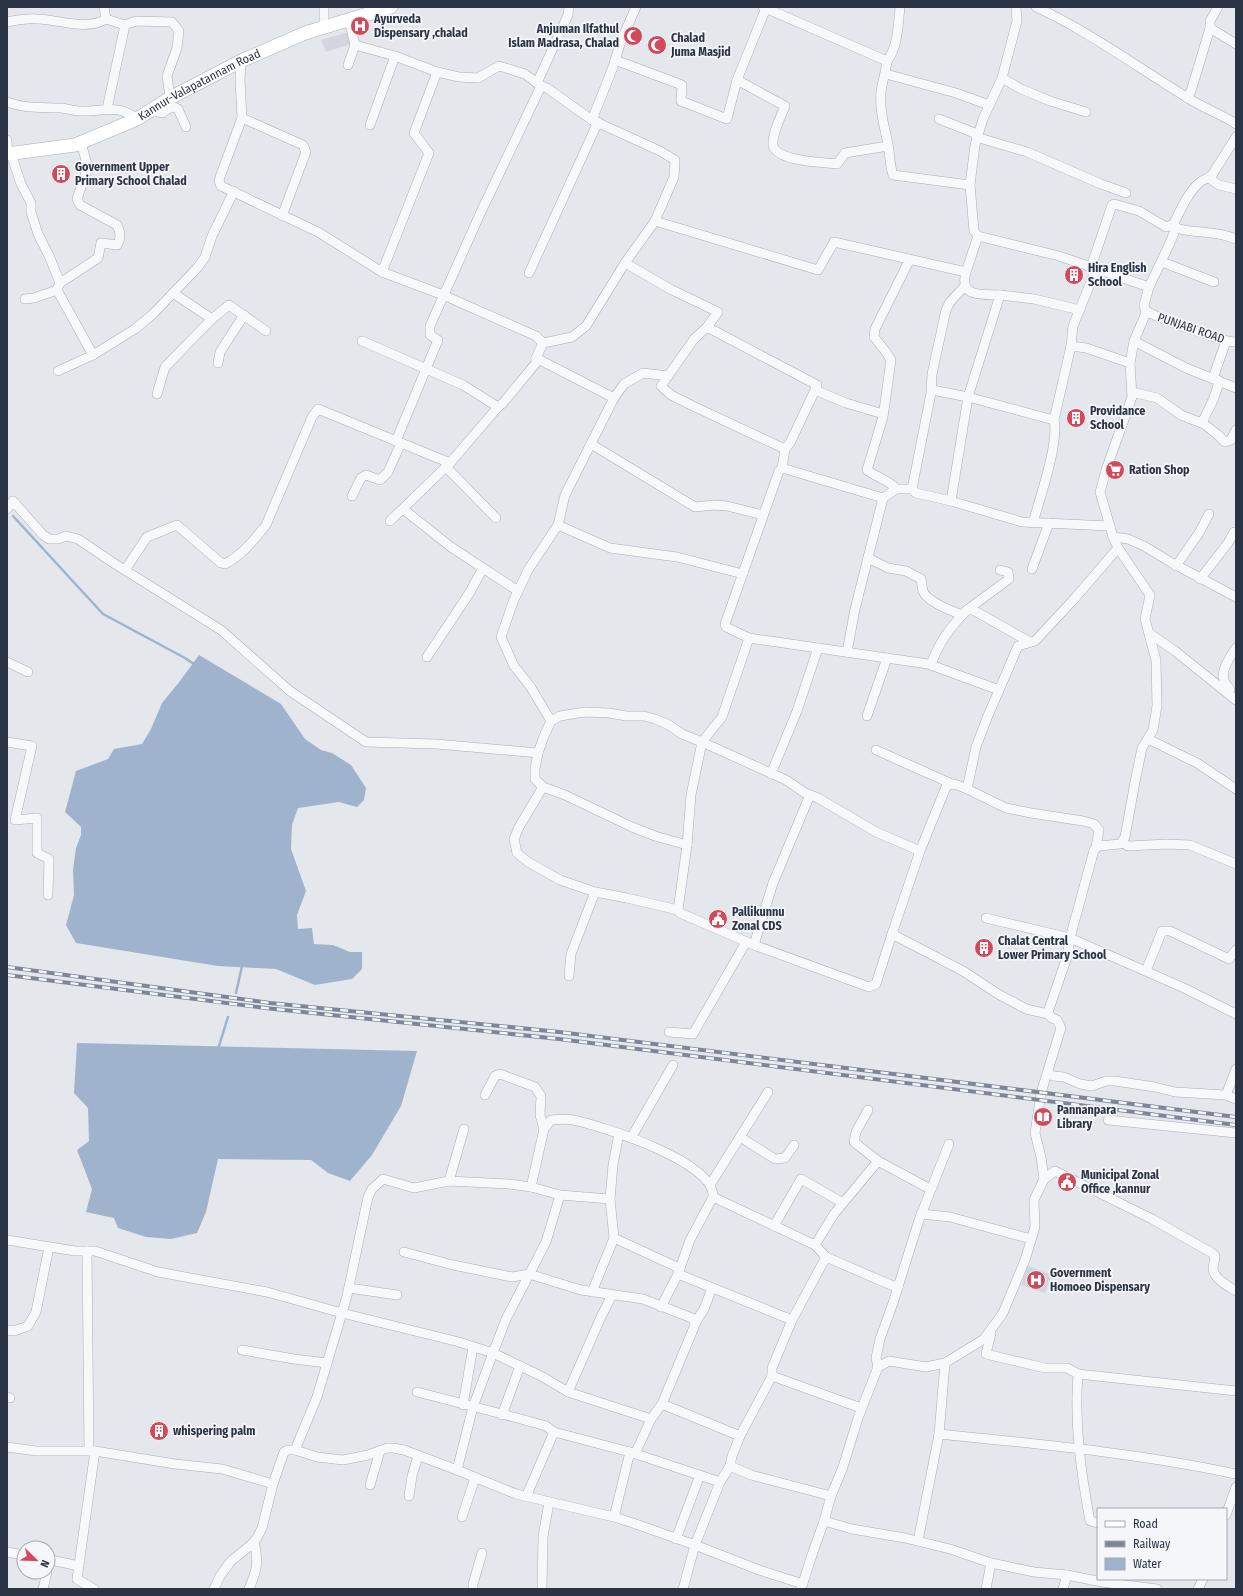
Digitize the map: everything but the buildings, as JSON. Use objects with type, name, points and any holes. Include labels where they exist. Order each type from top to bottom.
[{"type":"main road","name":"Kannur-Valapatannam Road","points":[[8,154],[80,143],[137,119],[170,98],[241,60],[305,33],[391,7]]},
{"type":"street","points":[[104,7],[106,19]]},
{"type":"street","points":[[324,7],[324,27]]},
{"type":"street","points":[[352,496],[361,478],[366,475],[380,480],[388,472],[418,386],[427,370],[438,340],[430,335],[430,326],[539,84],[568,15],[569,7]]},
{"type":"street","points":[[529,274],[595,121],[615,60],[636,7]]},
{"type":"street","points":[[900,7],[895,42],[892,55],[887,62],[886,74],[881,92],[881,118],[888,146],[889,164],[893,175],[970,185]]},
{"type":"street","points":[[1016,7],[1017,20],[1002,78],[977,135],[970,185],[974,231],[978,236],[1059,256],[1149,287]]},
{"type":"street","points":[[1036,7],[1063,20],[1099,41],[1187,98],[1236,124]]},
{"type":"street","points":[[1187,98],[1194,83],[1210,28],[1210,21],[1218,7]]},
{"type":"street","points":[[615,60],[682,85],[682,101],[727,119],[737,80],[765,8],[887,62]]},
{"type":"street","points":[[7,22],[38,19],[88,25],[100,23],[106,19]]},
{"type":"street","points":[[106,19],[125,25],[136,21],[171,21],[179,32],[177,48],[167,76],[170,98]]},
{"type":"street","points":[[348,65],[354,44],[349,20]]},
{"type":"street","points":[[107,109],[125,25]]},
{"type":"street","points":[[1210,28],[1236,44]]},
{"type":"street","points":[[354,44],[395,56],[438,72],[459,77],[478,78],[499,66],[525,74],[595,121],[660,151],[675,160],[676,167],[674,177],[655,221],[586,326],[572,337],[543,343]]},
{"type":"street","points":[[370,125],[395,56]]},
{"type":"street","points":[[241,60],[240,80],[242,118],[219,182],[221,186],[318,232],[382,272],[443,295],[536,336],[543,343]]},
{"type":"street","points":[[382,272],[429,153],[414,133],[438,72]]},
{"type":"street","points":[[886,74],[956,93],[989,105]]},
{"type":"street","points":[[1002,78],[1021,89],[1050,101],[1086,112]]},
{"type":"street","points":[[737,80],[785,106],[775,133],[773,145],[778,153],[801,161],[837,164],[845,153],[888,146]]},
{"type":"street","points":[[7,102],[24,107],[64,108],[82,111],[107,109],[124,111],[137,119]]},
{"type":"street","points":[[151,110],[162,113],[169,108],[174,107],[178,109],[186,127]]},
{"type":"street","points":[[242,118],[304,145],[306,152],[282,216]]},
{"type":"street","points":[[939,119],[977,135],[1027,152],[1101,184],[1126,193]]},
{"type":"street","points":[[1122,842],[1126,832],[1134,782],[1142,748],[1153,730],[1157,706],[1156,660],[1145,619],[1150,596],[1118,548],[1113,537],[1100,492],[1107,467],[1132,397],[1130,363],[1134,341],[1146,311],[1144,305],[1149,287],[1162,262],[1175,226],[1174,223],[1195,187],[1203,179],[1210,178],[1236,137]]},
{"type":"street","points":[[7,140],[8,154],[31,203],[38,234],[50,258],[59,287],[93,354]]},
{"type":"street","points":[[24,299],[34,298],[59,287],[98,258],[101,244],[117,245],[121,239],[120,231],[117,226],[80,205],[77,199],[88,167],[80,143]]},
{"type":"street","points":[[1210,178],[1219,185],[1236,189]]},
{"type":"street","points":[[58,371],[93,354],[135,328],[153,314],[198,267],[205,257],[212,236],[234,191]]},
{"type":"street","points":[[1033,523],[1050,462],[1056,428],[1054,420],[1071,346],[1073,326],[1080,310],[1112,205],[1114,204],[1132,208],[1166,227],[1175,226],[1189,231],[1216,232],[1236,239]]},
{"type":"street","points":[[655,221],[818,270],[834,242],[966,272]]},
{"type":"street","points":[[912,489],[932,390],[932,374],[946,310],[950,302],[964,287],[966,272],[978,236]]},
{"type":"street","points":[[896,489],[890,482],[867,470],[883,414],[891,360],[874,337],[875,329],[910,259]]},
{"type":"street","points":[[1162,262],[1214,282]]},
{"type":"street","points":[[626,263],[672,290],[718,312],[707,327],[694,339],[661,386],[671,395],[785,449]]},
{"type":"street","points":[[964,287],[973,293],[1034,299],[1080,310]]},
{"type":"street","points":[[173,293],[212,319]]},
{"type":"street","points":[[951,501],[968,397],[1000,295]]},
{"type":"street","points":[[157,394],[165,367],[212,319],[229,305],[266,331]]},
{"type":"street","name":"PUNJABI ROAD","points":[[1146,311],[1168,322],[1226,341],[1236,342]]},
{"type":"street","points":[[218,363],[220,352],[244,315]]},
{"type":"street","points":[[707,327],[817,385],[790,443],[785,449],[782,468],[779,471],[763,515],[725,624],[726,628],[749,638],[931,665],[999,690]]},
{"type":"street","points":[[362,341],[463,385],[498,407]]},
{"type":"street","points":[[1134,341],[1186,368],[1236,388]]},
{"type":"street","points":[[1202,423],[1217,390],[1219,383],[1216,379],[1226,341]]},
{"type":"street","points":[[390,522],[448,465],[503,403],[536,363],[536,358],[543,343]]},
{"type":"street","points":[[1071,346],[1086,348],[1130,363]]},
{"type":"street","points":[[536,358],[614,398]]},
{"type":"street","points":[[552,721],[530,686],[514,666],[501,637],[518,591],[528,570],[558,525],[566,495],[614,398],[624,384],[643,373],[668,376]]},
{"type":"street","points":[[815,390],[846,403],[883,414]]},
{"type":"street","points":[[932,390],[968,397],[1054,420]]},
{"type":"street","points":[[1132,392],[1157,398],[1181,415],[1202,423],[1213,430],[1225,442],[1231,440],[1236,430]]},
{"type":"street","points":[[125,570],[147,537],[177,526],[221,563],[225,564],[234,559],[254,540],[266,525],[312,417],[318,410],[398,442],[448,465],[496,518]]},
{"type":"street","points":[[591,444],[694,507],[714,505],[727,506],[763,515]]},
{"type":"street","points":[[782,468],[883,498]]},
{"type":"street","points":[[847,652],[855,609],[883,498],[896,489],[912,489],[916,493],[951,501],[1022,522],[1110,526]]},
{"type":"street","points":[[7,509],[13,501],[43,535],[49,539],[58,539],[66,536],[78,539],[221,630],[290,691],[366,742],[436,744],[538,753]]},
{"type":"street","points":[[403,509],[451,547],[518,591]]},
{"type":"street","points":[[1176,566],[1199,533],[1209,514]]},
{"type":"street","points":[[1032,569],[1049,523]]},
{"type":"street","points":[[558,525],[610,548],[677,557],[743,574]]},
{"type":"street","points":[[1200,578],[1228,543],[1234,532]]},
{"type":"street","points":[[1113,537],[1128,539],[1236,597]]},
{"type":"street","points":[[967,789],[976,747],[1018,646],[1035,641],[1075,598],[1118,548]]},
{"type":"street","points":[[868,558],[888,568],[906,571],[921,579],[923,592],[930,598],[964,613],[973,610],[1030,642]]},
{"type":"street","points":[[427,657],[470,592],[483,568]]},
{"type":"street","points":[[931,665],[935,653],[945,637],[964,613],[1009,579],[1008,572],[1000,570]]},
{"type":"street","points":[[1149,633],[1236,700]]},
{"type":"street","points":[[678,910],[681,878],[687,845],[691,795],[702,742],[722,717],[749,638]]},
{"type":"street","points":[[771,774],[797,711],[818,648]]},
{"type":"street","points":[[1236,648],[1230,657],[1223,674],[1223,681],[1236,694]]},
{"type":"street","points":[[868,716],[887,658]]},
{"type":"street","points":[[7,662],[28,672]]},
{"type":"street","points":[[687,845],[655,836],[632,827],[565,795],[543,787],[535,779],[535,769],[538,753],[544,736],[552,721],[560,716],[585,712],[609,713],[626,716],[644,716],[670,725],[682,734],[786,780],[876,832],[920,851]]},
{"type":"street","points":[[1148,739],[1196,763],[1236,789]]},
{"type":"street","points":[[7,742],[32,746],[15,820],[37,818],[37,853],[49,859],[48,895]]},
{"type":"street","points":[[876,750],[952,784],[967,789],[1006,808],[1031,814],[1083,821],[1094,824],[1099,830],[1096,847],[1070,938],[1067,957],[1048,1014]]},
{"type":"street","points":[[543,787],[519,827],[514,839],[517,853],[528,862],[560,880],[595,892],[678,910],[680,913],[750,943],[869,987],[876,984],[920,851],[946,787],[949,784],[952,784]]},
{"type":"street","points":[[669,1032],[693,1034],[750,943],[773,883],[810,795]]},
{"type":"street","points":[[1096,847],[1122,842],[1128,846],[1167,844],[1190,845],[1236,864]]},
{"type":"street","points":[[569,976],[572,954],[595,892]]},
{"type":"street","points":[[986,918],[1070,938],[1184,988],[1236,1014]]},
{"type":"street","points":[[1146,972],[1162,931],[1170,931],[1230,959],[1236,950]]},
{"type":"street","points":[[892,934],[963,972],[998,994],[1026,1009],[1048,1014],[1057,1020],[1061,1028],[1041,1093],[1035,1133],[1041,1157],[1044,1179]]},
{"type":"street","points":[[631,1138],[673,1065]]},
{"type":"street","points":[[1226,1095],[1236,1069]]},
{"type":"street","points":[[1048,1072],[1053,1076],[1092,1086],[1106,1081],[1115,1081],[1155,1087],[1175,1092],[1226,1095],[1236,1098]]},
{"type":"street","points":[[485,1095],[495,1076],[500,1074],[535,1087],[541,1096],[540,1115],[544,1129],[531,1187]]},
{"type":"street","points":[[710,1185],[768,1092]]},
{"type":"street","points":[[868,1110],[856,1132],[854,1142],[878,1161],[930,1189]]},
{"type":"street","points":[[544,1129],[552,1120],[571,1119],[619,1133],[644,1142],[694,1168],[714,1190],[713,1198],[690,1240],[679,1271],[660,1307]]},
{"type":"street","points":[[1108,1120],[1236,1133]]},
{"type":"street","points":[[449,1181],[464,1129]]},
{"type":"street","points":[[592,1292],[614,1238],[610,1199],[613,1166],[619,1133]]},
{"type":"street","points":[[740,1137],[775,1159],[785,1158],[794,1145]]},
{"type":"street","points":[[214,1589],[220,1576],[231,1561],[254,1542],[262,1528],[273,1484],[284,1452],[288,1450],[295,1450],[317,1456],[344,1460],[387,1448],[404,1450],[526,1497],[614,1517],[676,1538],[802,1586],[831,1496],[843,1467],[861,1408],[878,1367],[876,1358],[880,1339],[898,1288],[921,1214],[949,1144]]},
{"type":"street","points":[[815,1245],[834,1214],[878,1161]]},
{"type":"street","points":[[878,1367],[889,1361],[926,1367],[945,1362],[984,1339],[1003,1313],[1025,1260],[1035,1227],[1034,1200],[1044,1179],[1055,1172],[1152,1219],[1212,1253],[1215,1256],[1213,1268],[1217,1276],[1225,1284],[1236,1291]]},
{"type":"street","points":[[295,1450],[317,1397],[342,1313],[349,1288],[368,1196],[372,1189],[383,1179],[414,1188],[449,1181],[509,1184],[531,1187],[560,1195],[610,1199]]},
{"type":"street","points":[[774,1226],[801,1179],[843,1203]]},
{"type":"street","points":[[457,1470],[473,1408],[506,1319],[546,1242],[560,1195]]},
{"type":"street","points":[[713,1198],[815,1245],[826,1257],[898,1288]]},
{"type":"street","points":[[921,1214],[950,1217],[1031,1239]]},
{"type":"street","points":[[614,1238],[712,1288],[792,1320]]},
{"type":"street","points":[[7,1240],[75,1251],[95,1251],[158,1272],[267,1292],[473,1347],[520,1366],[543,1377],[568,1392],[651,1418]]},
{"type":"street","points":[[7,1330],[14,1331],[28,1326],[36,1312],[49,1247]]},
{"type":"street","points":[[87,1251],[92,1451],[77,1579],[94,1589]]},
{"type":"street","points":[[404,1252],[453,1265],[512,1277],[529,1274],[592,1292],[643,1299],[660,1307],[692,1318],[695,1323],[697,1320]]},
{"type":"street","points":[[684,1589],[695,1545],[720,1482],[730,1466],[732,1456],[740,1436],[772,1376],[772,1368],[792,1320],[826,1257]]},
{"type":"street","points":[[349,1288],[397,1295]]},
{"type":"street","points":[[614,1517],[633,1453],[651,1418],[662,1404],[712,1288]]},
{"type":"street","points":[[568,1392],[612,1294]]},
{"type":"street","points":[[995,1324],[986,1354],[1045,1368],[1067,1368],[1078,1374],[1236,1391]]},
{"type":"street","points":[[463,1405],[473,1347]]},
{"type":"street","points":[[242,1350],[327,1363]]},
{"type":"street","points":[[918,1541],[939,1434],[945,1362]]},
{"type":"street","points":[[502,1415],[520,1366]]},
{"type":"street","points":[[1078,1374],[1076,1395],[1082,1471],[1090,1521],[1097,1523]]},
{"type":"street","points":[[772,1376],[861,1408]]},
{"type":"street","points":[[417,1392],[546,1426],[554,1432],[633,1453],[720,1482]]},
{"type":"street","points":[[662,1404],[740,1436]]},
{"type":"street","points":[[526,1497],[554,1432]]},
{"type":"street","points":[[939,1434],[1080,1448],[1199,1466],[1236,1474]]},
{"type":"street","points":[[7,1448],[36,1451],[92,1451],[175,1464],[222,1469],[273,1484]]},
{"type":"street","points":[[370,1485],[380,1451]]},
{"type":"street","points":[[409,1496],[412,1476],[418,1456]]},
{"type":"street","points":[[730,1466],[751,1475],[831,1496]]},
{"type":"street","points":[[676,1538],[700,1475]]},
{"type":"street","points":[[462,1517],[475,1478]]},
{"type":"street","points":[[1227,1512],[1236,1487]]},
{"type":"street","points":[[542,1589],[543,1537],[549,1502]]},
{"type":"street","points":[[824,1521],[852,1529],[950,1548],[991,1563],[1034,1572],[1067,1575],[1102,1582],[1157,1589]]},
{"type":"street","points":[[249,1589],[257,1569],[258,1556],[254,1542]]},
{"type":"street","points":[[473,1589],[473,1584],[482,1553]]},
{"type":"street","points":[[56,1561],[79,1566]]},
{"type":"street","points":[[986,1589],[991,1563]]},
{"type":"street","points":[[1063,1589],[1067,1575]]},
{"type":"street","points":[[1198,1589],[1202,1580]]},
{"type":"shaded area","points":[[349,32],[351,44],[326,52],[321,40]]},
{"type":"shaded area","name":"Government Homoeo Dispensary","points":[[1028,1266],[1052,1275],[1045,1293],[1021,1285]]},
{"type":"water","points":[[199,655],[281,704],[305,739],[321,750],[332,753],[351,765],[366,788],[364,800],[357,807],[339,802],[298,808],[292,825],[291,849],[306,891],[297,915],[298,929],[312,928],[314,944],[333,945],[350,952],[362,952],[362,969],[352,979],[315,985],[276,969],[218,966],[76,943],[66,925],[74,895],[73,870],[76,848],[81,835],[81,827],[65,812],[76,771],[108,759],[114,749],[142,744],[151,729],[162,703]]},
{"type":"water","points":[[77,1043],[417,1051],[401,1106],[372,1155],[350,1181],[328,1173],[311,1160],[218,1159],[206,1212],[197,1233],[171,1239],[146,1237],[118,1228],[114,1218],[86,1212],[92,1189],[77,1150],[89,1141],[88,1108],[74,1093]]},
{"type":"waterway","points":[[13,516],[103,614],[194,664]]},
{"type":"waterway","points":[[236,993],[242,966]]},
{"type":"waterway","points":[[218,1049],[228,1017]]},
{"type":"railway","points":[[7,967],[270,1003],[559,1032],[1236,1117]]},
{"type":"railway","points":[[7,975],[265,1008],[559,1039],[1236,1125]]},
{"type":"place","name":"Ayurveda Dispensary ,chalad","points":[[360,26]]},
{"type":"place","name":"Anjuman Ilfathul Islam Madrasa, Chalad","points":[[633,36]]},
{"type":"place","name":"Chalad Juma Masjid","points":[[657,45]]},
{"type":"place","name":"Government Upper Primary School Chalad","points":[[61,174]]},
{"type":"place","name":"Hira English School","points":[[1074,275]]},
{"type":"place","name":"Providance School","points":[[1076,418]]},
{"type":"place","name":"Ration Shop","points":[[1115,470]]},
{"type":"place","name":"Pallikunnu Zonal CDS","points":[[718,919]]},
{"type":"place","name":"Chalat Central Lower Primary School","points":[[984,948]]},
{"type":"place","name":"Pannanpara Library","points":[[1043,1117]]},
{"type":"place","name":"Municipal Zonal Office ,kannur","points":[[1067,1182]]},
{"type":"place","name":"Government Homoeo Dispensary","points":[[1036,1280]]},
{"type":"place","name":"whispering palm","points":[[159,1431]]}]
